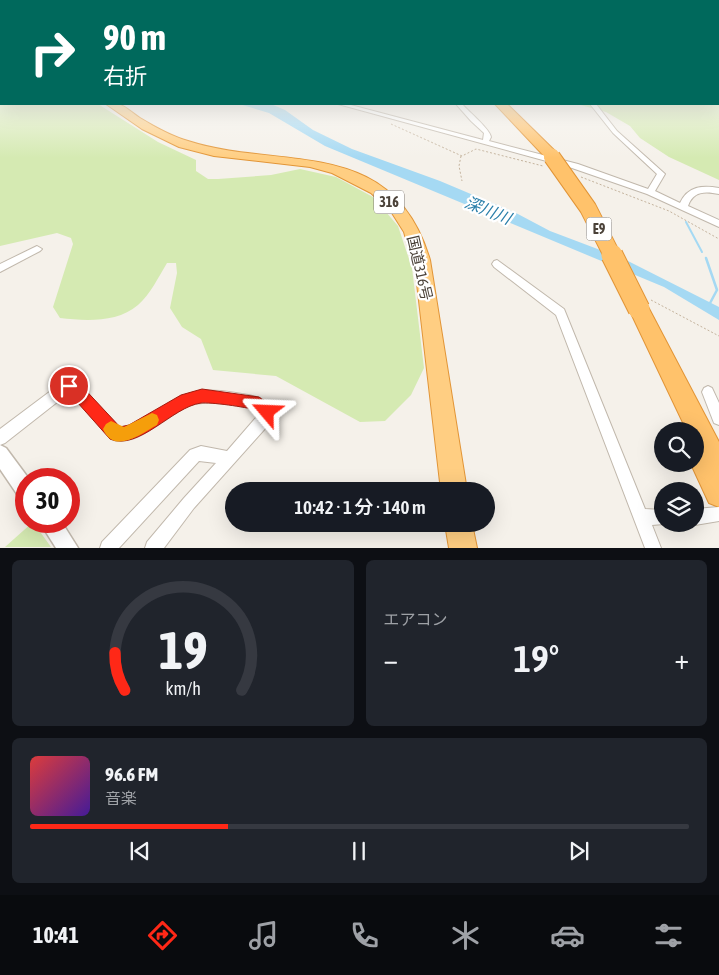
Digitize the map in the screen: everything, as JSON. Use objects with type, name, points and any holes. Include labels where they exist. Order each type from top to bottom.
[{"type":"highway","name":"国道316号","points":[[117,108],[160,134],[184,145],[212,151],[330,168],[355,179],[381,195],[395,207],[405,220],[417,244],[427,298],[453,482]]},
{"type":"highway","name":"E9","points":[[500,108],[547,153]]},
{"type":"highway","name":"E9","points":[[504,108],[567,174],[588,208],[639,304],[719,469]]},
{"type":"highway","name":"E9","points":[[639,304],[686,422]]},
{"type":"highway","points":[[704,466],[718,503]]},
{"type":"highway","points":[[460,532],[463,548]]},
{"type":"street","points":[[354,108],[575,166],[650,192],[719,224]]},
{"type":"street","points":[[462,108],[487,132],[488,137],[485,143]]},
{"type":"street","points":[[592,108],[615,132],[661,174],[650,192]]},
{"type":"street","points":[[683,207],[685,199],[693,190],[708,188],[719,191]]},
{"type":"street","points":[[0,268],[37,249]]},
{"type":"street","points":[[497,264],[560,312],[653,548]]},
{"type":"street","points":[[0,438],[69,386],[74,388],[116,434],[120,435],[132,431],[186,400],[202,396],[264,406],[267,412],[266,417],[229,458],[160,545]]},
{"type":"street","points":[[708,392],[719,418]]},
{"type":"street","points":[[108,548],[195,456],[201,453],[229,458]]},
{"type":"street","points":[[0,454],[15,475]]},
{"type":"street","points":[[704,517],[710,517],[718,503]]},
{"type":"street","points":[[642,517],[654,517]]},
{"type":"street","points":[[57,533],[68,548]]},
{"type":"path","points":[[462,156],[459,166],[462,181]]},
{"type":"path","points":[[639,304],[719,336]]},
{"type":"green space","points":[[0,108],[104,108],[158,142],[196,160],[196,171],[208,179],[271,175],[300,169],[336,177],[373,197],[398,226],[412,268],[424,368],[411,395],[385,421],[360,422],[276,376],[213,370],[201,339],[182,327],[170,308],[177,273],[176,263],[167,263],[146,296],[130,311],[111,318],[80,320],[60,318],[53,307],[73,244],[71,238],[57,233],[0,246]]},
{"type":"green space","points":[[590,108],[719,108],[719,180],[669,157],[640,138],[630,126],[606,112]]},
{"type":"green space","points":[[21,533],[41,533],[51,547],[5,547]]},
{"type":"water","name":"深川川","points":[[251,108],[279,108],[313,130],[352,149],[440,181],[516,213],[550,231],[624,259],[719,307],[719,320],[664,287],[325,146],[269,113]]},
{"type":"waterway","points":[[686,222],[702,252]]},
{"type":"waterway","points":[[706,258],[717,290],[709,305]]},
{"type":"slow traffic","points":[[111,429],[116,434],[126,434],[152,420]]},
{"type":"route","points":[[69,386],[74,388],[116,434],[120,435],[132,431],[186,400],[202,396],[259,404],[264,406],[267,412]]}]
